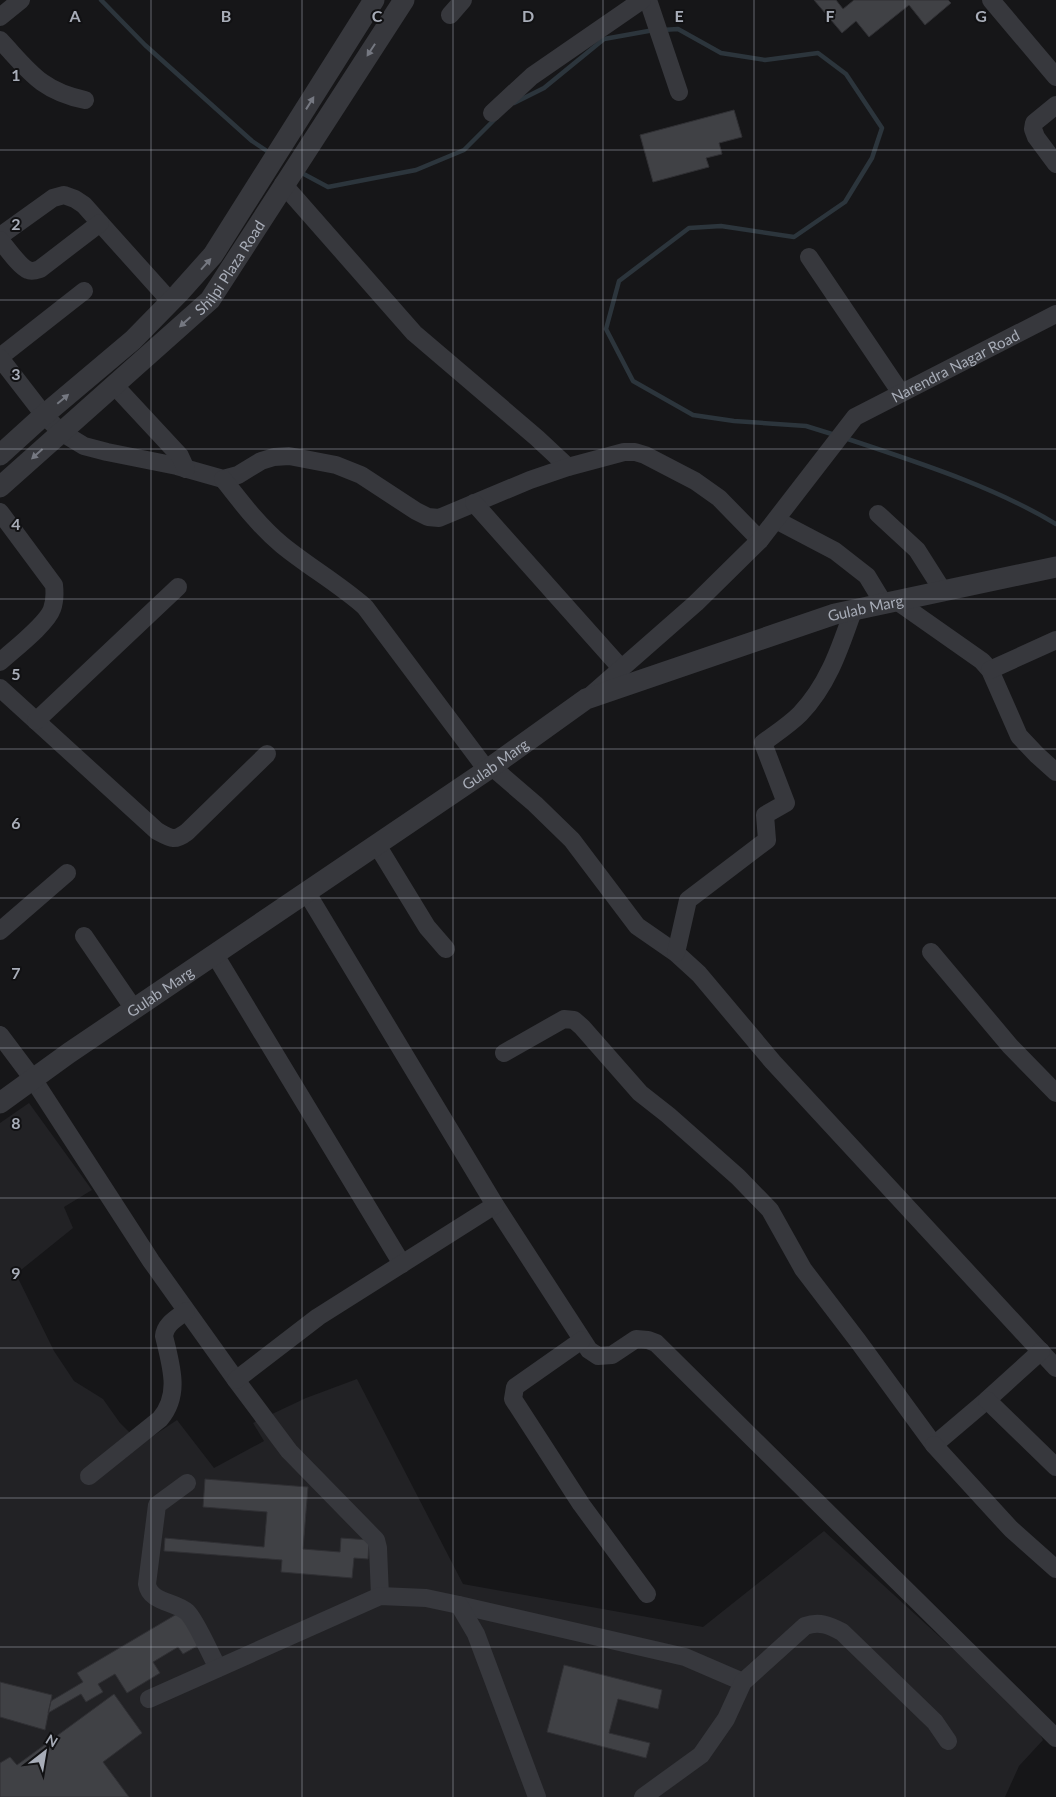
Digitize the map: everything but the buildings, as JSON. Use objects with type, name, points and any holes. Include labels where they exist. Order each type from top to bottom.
[{"type":"street","points":[[0,17],[22,0]]},
{"type":"street","name":"Shilpi Plaza Road","points":[[0,454],[132,340],[213,255],[374,0]]},
{"type":"street","points":[[450,15],[463,0]]},
{"type":"street","points":[[991,0],[1056,77]]},
{"type":"street","name":"Shilpi Plaza Road","points":[[0,487],[210,300],[257,229],[395,3]]},
{"type":"street","points":[[492,113],[532,76],[648,4],[662,38],[678,92]]},
{"type":"street","points":[[0,40],[34,77],[50,89],[67,96],[85,100]]},
{"type":"street","points":[[1056,105],[1034,123],[1032,129],[1056,164]]},
{"type":"street","points":[[284,184],[414,333],[537,438],[568,467]]},
{"type":"street","points":[[0,236],[53,198],[64,195],[75,199],[84,205],[170,302]]},
{"type":"street","points":[[0,240],[22,266],[33,271],[40,269],[100,223]]},
{"type":"street","points":[[809,257],[901,393]]},
{"type":"street","points":[[84,291],[0,358],[44,415],[61,432],[84,446],[223,479],[238,475],[274,457],[290,456],[336,466],[361,475],[416,511],[428,517],[439,518],[530,480],[568,467],[624,452],[635,452],[686,475],[705,487],[760,540]]},
{"type":"street","name":"Narendra Nagar Road","points":[[776,520],[855,417],[1056,314]]},
{"type":"street","points":[[114,385],[180,456],[186,469]]},
{"type":"street","points":[[223,479],[257,521],[282,544],[365,607],[489,768],[536,804],[572,840],[637,926],[676,953],[699,974],[780,1070],[1056,1368]]},
{"type":"street","points":[[474,503],[621,668]]},
{"type":"street","points":[[0,512],[54,585],[55,600],[52,611],[40,625],[0,662]]},
{"type":"street","points":[[878,514],[917,550],[943,592]]},
{"type":"street","points":[[586,699],[696,603],[760,540],[776,520],[835,551],[867,576],[891,603],[982,661],[990,670],[1019,736],[1037,756],[1056,772]]},
{"type":"street","name":"Gulab Marg","points":[[0,1102],[489,768],[586,699],[835,614],[1056,567]]},
{"type":"street","points":[[36,722],[178,587]]},
{"type":"street","points":[[676,953],[688,900],[766,840],[765,815],[786,803],[762,743],[798,716],[816,696],[836,660],[853,611]]},
{"type":"street","points":[[990,670],[1056,640]]},
{"type":"street","points":[[0,688],[157,831],[171,838],[180,838],[187,832],[267,754]]},
{"type":"street","points":[[377,845],[427,927],[446,949]]},
{"type":"street","points":[[0,931],[67,873]]},
{"type":"street","points":[[307,893],[495,1205],[589,1350],[598,1356],[612,1355],[636,1339],[656,1343],[1056,1738]]},
{"type":"street","points":[[84,936],[134,1009]]},
{"type":"street","points":[[931,952],[1010,1046],[1056,1093]]},
{"type":"street","points":[[215,955],[402,1264]]},
{"type":"street","points":[[504,1053],[564,1019],[574,1020],[582,1027],[640,1093],[710,1152],[770,1210],[803,1269],[934,1444],[1011,1529],[1056,1569]]},
{"type":"street","points":[[0,1035],[33,1079],[151,1261],[236,1380],[289,1451],[376,1540],[380,1596]]},
{"type":"street","points":[[236,1380],[318,1317],[495,1205]]},
{"type":"street","points":[[89,1476],[160,1420],[167,1411],[171,1402],[173,1388],[164,1336],[165,1330],[169,1324],[186,1311]]},
{"type":"street","points":[[582,1340],[515,1387],[513,1399],[581,1504],[647,1594]]},
{"type":"street","points":[[934,1444],[987,1400],[1041,1351]]},
{"type":"street","points":[[987,1400],[1056,1467]]},
{"type":"street","points":[[187,1483],[157,1505],[147,1584],[148,1589],[154,1596],[188,1612],[218,1668]]},
{"type":"street","points":[[149,1699],[380,1596],[426,1598],[685,1657],[743,1682]]},
{"type":"street","points":[[459,1605],[476,1634],[537,1797]]},
{"type":"street","points":[[643,1797],[701,1755],[726,1719],[743,1682],[805,1626],[813,1623],[827,1624],[842,1632],[935,1722],[948,1741]]},
{"type":"shaded area","points":[[29,1103],[92,1190],[64,1207],[73,1228],[16,1274],[54,1351],[74,1381],[103,1399],[120,1423],[141,1444],[177,1420],[214,1468],[264,1441],[253,1423],[306,1398],[357,1379],[463,1584],[703,1627],[824,1531],[1034,1723],[1043,1740],[1019,1766],[1005,1797],[0,1797],[0,1123]]},
{"type":"waterway","points":[[101,0],[145,45],[252,141],[270,153]]},
{"type":"waterway","points":[[662,30],[678,29],[721,53],[765,60],[818,53],[846,74],[882,128],[872,158],[845,202],[794,237],[721,226],[689,228],[619,281],[606,329],[633,381],[693,415],[734,421],[806,426],[835,435]]},
{"type":"waterway","points":[[514,103],[544,88],[604,39],[654,30]]},
{"type":"waterway","points":[[300,172],[328,187],[416,170],[464,150],[497,117]]},
{"type":"waterway","points":[[845,438],[953,475],[1006,497],[1056,524]]}]
